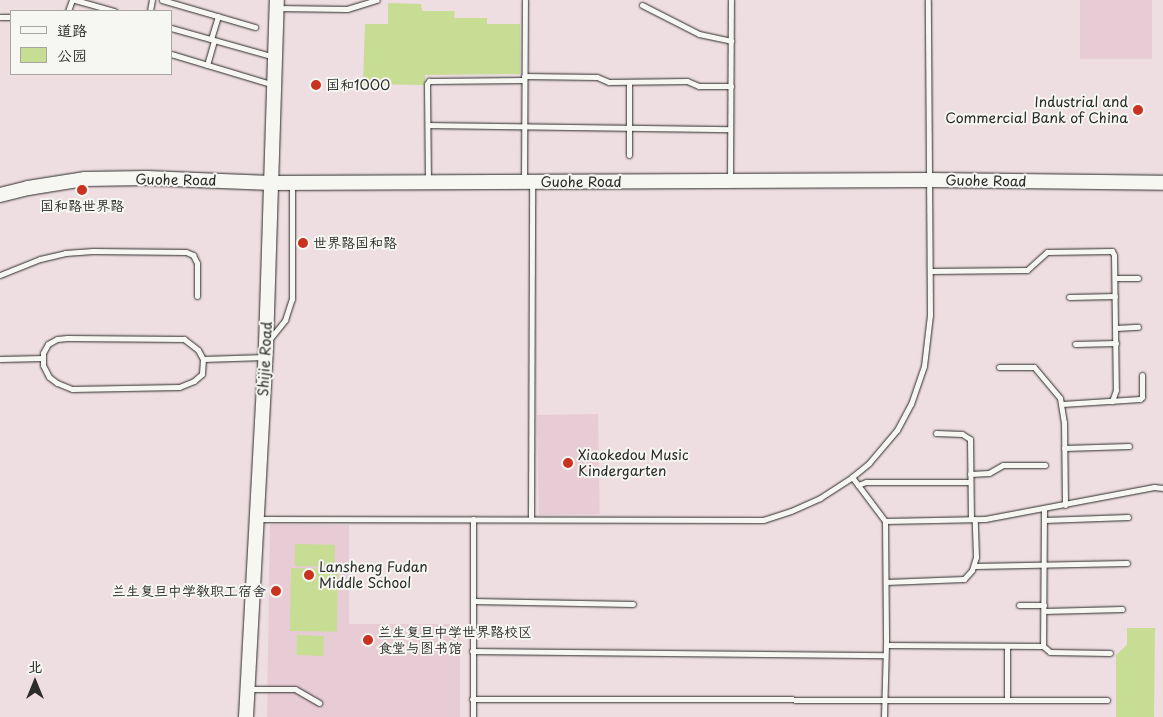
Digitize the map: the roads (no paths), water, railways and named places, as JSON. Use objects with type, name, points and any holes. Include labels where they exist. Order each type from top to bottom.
[{"type":"street","name":"Shijie Road","points":[[246,717],[265,351],[277,4]]},
{"type":"street","name":"Guohe Road","points":[[0,195],[28,188],[85,179],[147,178],[271,183],[930,180],[1163,183]]},
{"type":"lane","points":[[73,0],[110,10]]},
{"type":"lane","points":[[162,0],[255,27]]},
{"type":"lane","points":[[277,4],[347,9],[377,0]]},
{"type":"lane","points":[[525,0],[524,125],[528,182],[531,519]]},
{"type":"lane","points":[[730,181],[731,0]]},
{"type":"lane","points":[[256,519],[762,520],[792,511],[820,498],[852,477],[869,463],[897,430],[911,404],[924,366],[930,315],[928,0]]},
{"type":"lane","points":[[642,5],[699,34],[731,41]]},
{"type":"lane","points":[[207,65],[218,16]]},
{"type":"lane","points":[[172,28],[275,57]]},
{"type":"lane","points":[[172,54],[274,86]]},
{"type":"lane","points":[[428,182],[429,81],[597,77],[609,82],[686,81],[699,86],[731,86]]},
{"type":"lane","points":[[629,82],[629,155]]},
{"type":"lane","points":[[428,125],[730,129]]},
{"type":"lane","points":[[203,359],[265,351],[285,320],[292,299],[292,183]]},
{"type":"lane","points":[[930,271],[1027,270],[1047,252],[1111,250],[1114,255],[1116,328],[1116,390],[1112,401]]},
{"type":"lane","points":[[0,275],[40,259],[66,253],[93,251],[186,252],[194,255],[197,264],[197,296]]},
{"type":"lane","points":[[1115,278],[1138,278]]},
{"type":"lane","points":[[1069,297],[1115,296]]},
{"type":"lane","points":[[1116,328],[1138,327]]},
{"type":"lane","points":[[66,338],[184,339],[198,350],[203,359],[202,374],[194,381],[179,387],[72,388],[57,384],[49,377],[43,365],[43,358],[48,344],[57,339],[66,338]]},
{"type":"lane","points":[[1075,344],[1116,343]]},
{"type":"lane","points":[[0,359],[43,358]]},
{"type":"lane","points":[[999,368],[1034,367],[1058,393],[1062,404],[1065,505]]},
{"type":"lane","points":[[1062,404],[1140,399],[1142,397],[1142,376]]},
{"type":"lane","points":[[886,582],[961,580],[975,566],[969,437],[962,434],[936,433]]},
{"type":"lane","points":[[1064,448],[1129,446]]},
{"type":"lane","points":[[970,474],[989,473],[1003,465],[1045,465]]},
{"type":"lane","points":[[852,477],[885,521],[886,644],[884,717]]},
{"type":"lane","points":[[858,485],[866,482],[970,482]]},
{"type":"lane","points":[[885,521],[973,519],[1044,509],[1154,487],[1163,488]]},
{"type":"lane","points":[[1043,646],[1044,509]]},
{"type":"lane","points":[[1044,520],[1128,517]]},
{"type":"lane","points":[[473,519],[473,717]]},
{"type":"lane","points":[[975,566],[1128,563]]},
{"type":"lane","points":[[473,601],[633,604]]},
{"type":"lane","points":[[1019,605],[1044,608],[1122,609]]},
{"type":"lane","points":[[886,644],[1043,646],[1050,652],[1110,653]]},
{"type":"lane","points":[[1006,646],[1007,700]]},
{"type":"lane","points":[[472,651],[885,655]]},
{"type":"lane","points":[[247,689],[295,689],[308,694],[319,703]]},
{"type":"lane","points":[[472,699],[1107,700]]},
{"type":"place","name":"国和1000","points":[[316,85]]},
{"type":"place","name":"Industrial and Commercial Bank of China","points":[[1138,110]]},
{"type":"place","name":"国和路世界路","points":[[82,190]]},
{"type":"place","name":"世界路国和路","points":[[303,243]]},
{"type":"place","name":"Xiaokedou Music Kindergarten","points":[[568,463]]},
{"type":"place","name":"Lansheng Fudan Middle School","points":[[309,575]]},
{"type":"place","name":"兰生复旦中学教职工宿舍","points":[[276,591]]},
{"type":"place","name":"兰生复旦中学世界路校区 食堂与图书馆","points":[[368,640]]}]
